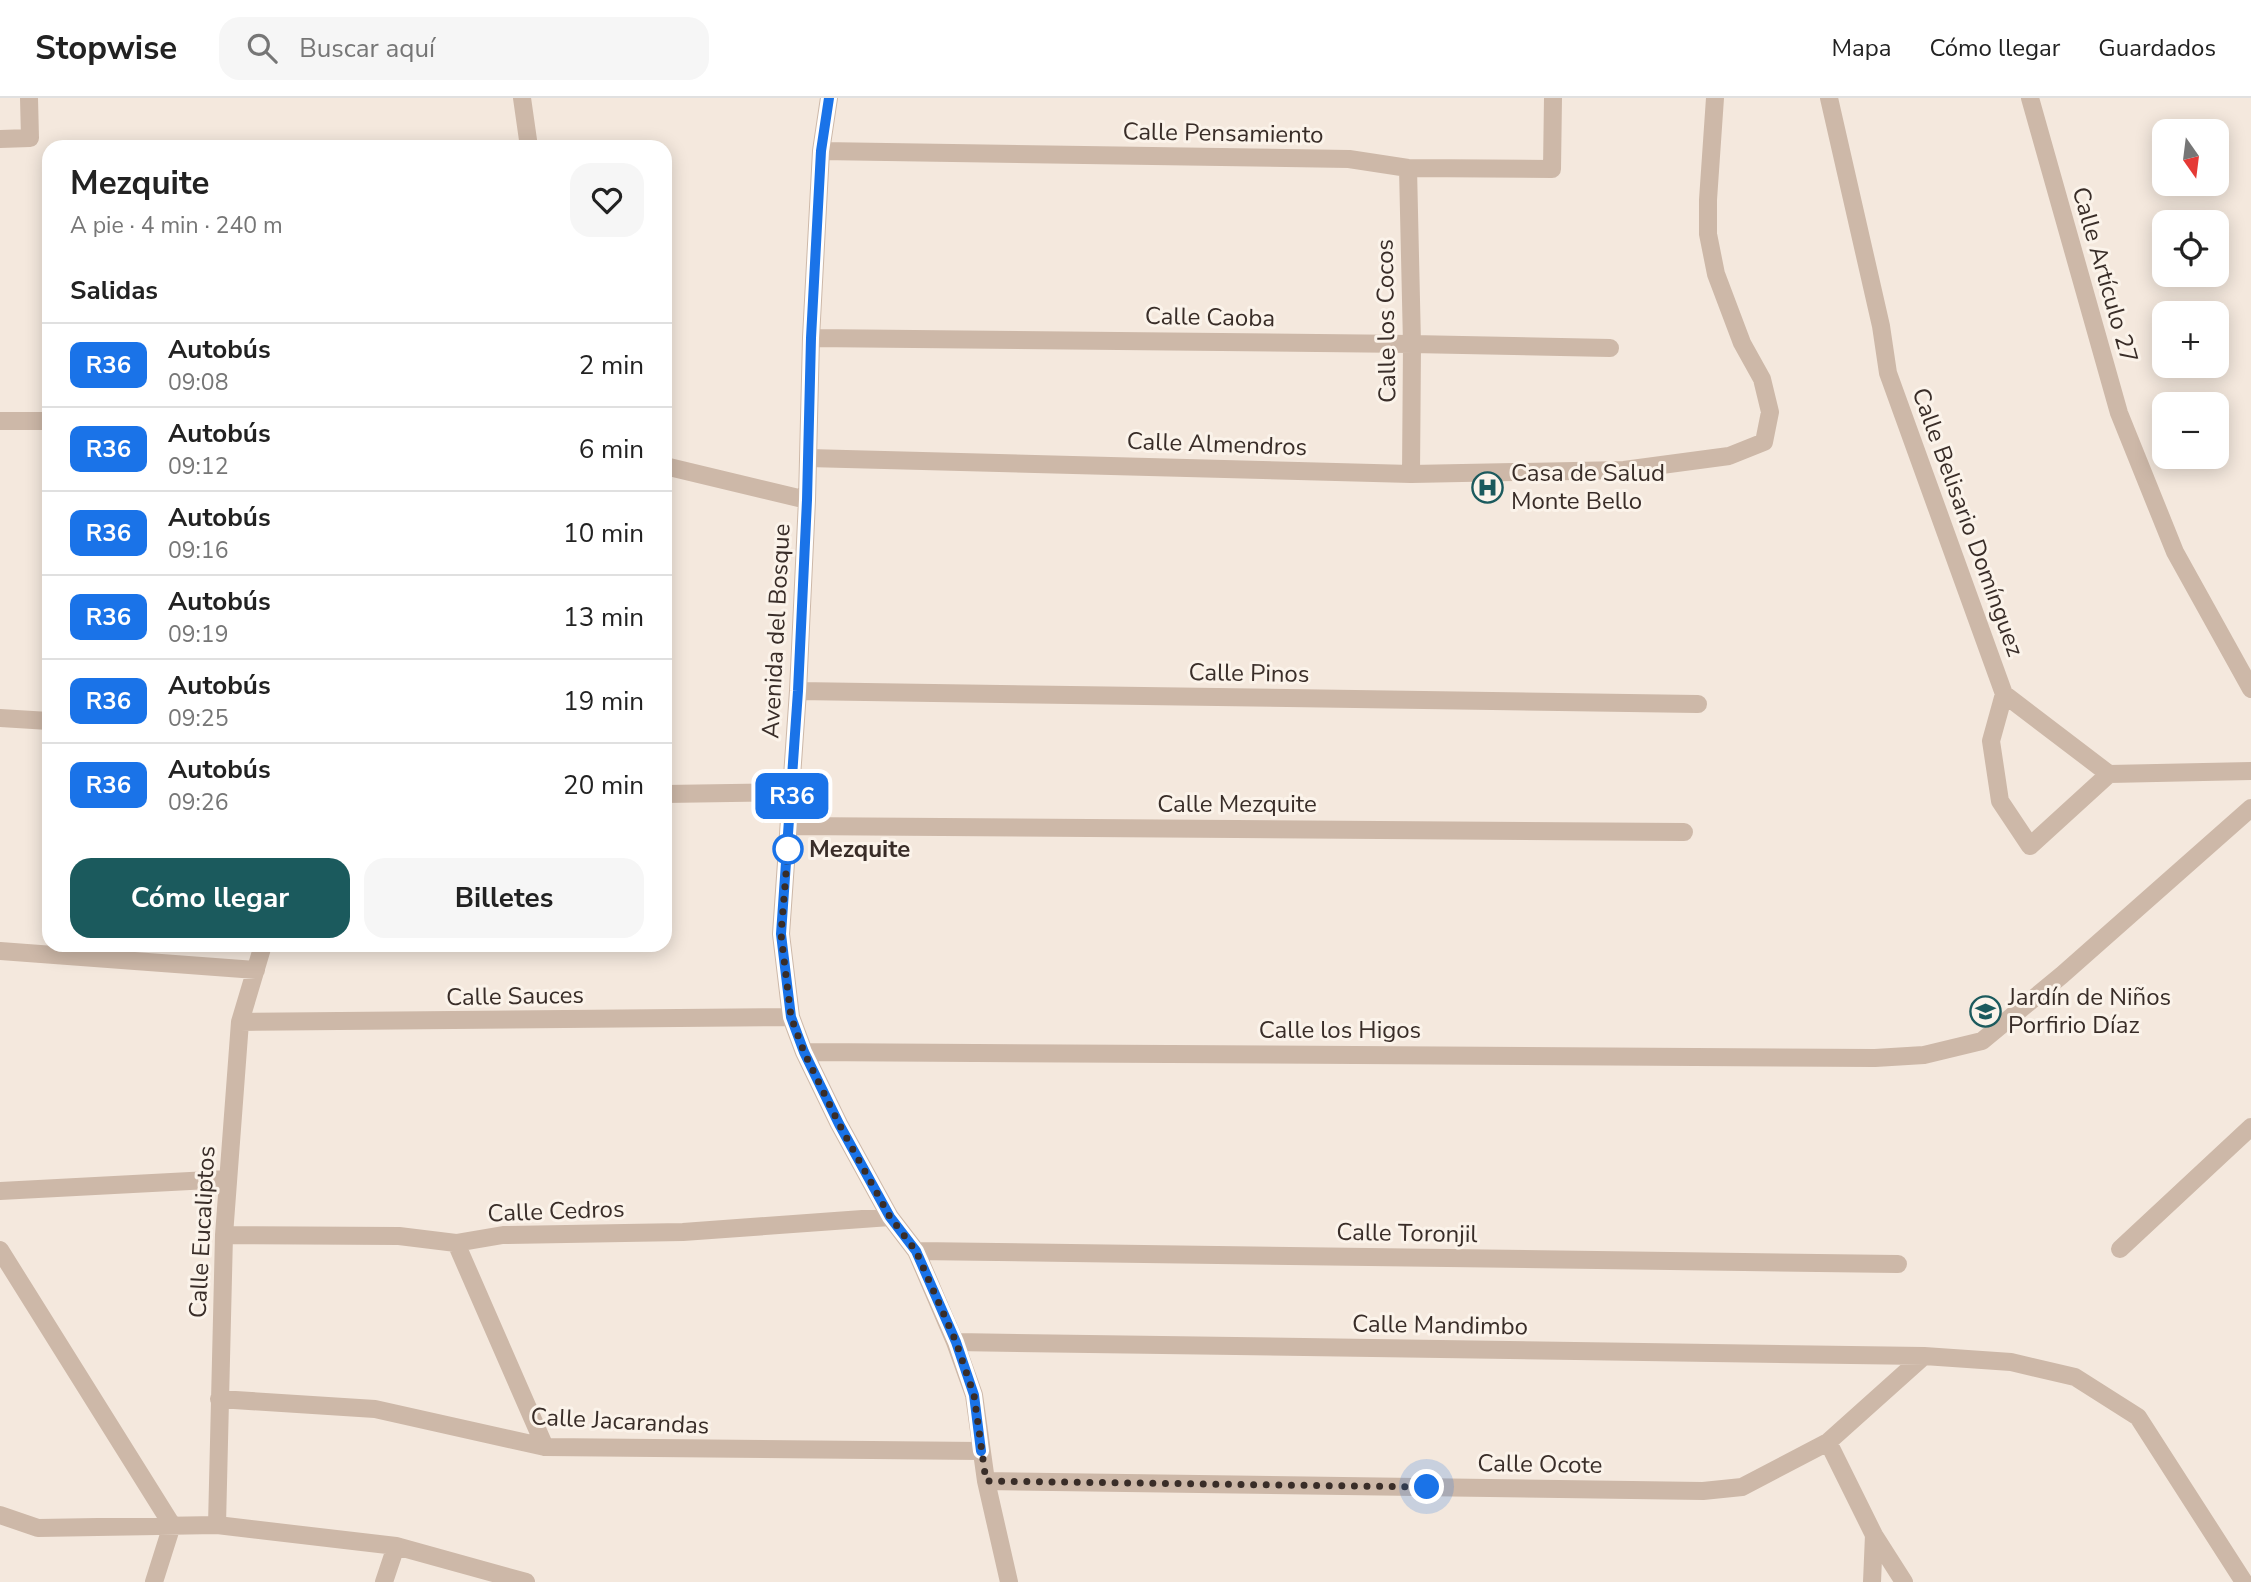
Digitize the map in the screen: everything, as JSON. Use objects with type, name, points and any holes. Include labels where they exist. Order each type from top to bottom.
[{"type":"street","points":[[0,139],[30,138],[29,98]]},
{"type":"street","points":[[522,98],[528,140]]},
{"type":"street","name":"Avenida del Bosque","points":[[829,98],[821,151],[798,691],[781,934],[791,1017],[804,1052],[839,1124],[890,1217],[916,1251],[956,1342],[974,1395],[986,1481],[1009,1582]]},
{"type":"street","name":"Calle Pensamiento","points":[[821,151],[1349,159],[1408,168],[1552,169],[1553,98]]},
{"type":"street","name":"Calle Almendros","points":[[808,458],[1410,474],[1624,470],[1729,456],[1764,442],[1770,412],[1762,379],[1742,343],[1716,274],[1709,234],[1708,200],[1715,98]]},
{"type":"street","name":"Calle Belisario Domínguez","points":[[1829,98],[1881,326],[1888,373],[2004,694],[2109,774]]},
{"type":"street","name":"Calle Artículo 27","points":[[2030,98],[2119,413],[2175,552],[2251,689]]},
{"type":"street","name":"Calle los Cocos","points":[[1408,168],[1412,344],[1410,474]]},
{"type":"street","name":"Calle Caoba","points":[[811,338],[1610,348]]},
{"type":"street","points":[[0,421],[42,421]]},
{"type":"street","points":[[672,468],[807,500]]},
{"type":"street","name":"Calle Pinos","points":[[798,691],[1698,704]]},
{"type":"street","points":[[2004,694],[1991,741],[2000,801],[2030,846],[2109,774],[2251,771]]},
{"type":"street","points":[[0,718],[42,721]]},
{"type":"street","points":[[672,794],[792,792]]},
{"type":"street","name":"Calle los Higos","points":[[804,1052],[1875,1058],[1924,1055],[1982,1041],[2062,975],[2251,808]]},
{"type":"street","name":"Calle Mezquite","points":[[790,826],[1684,832]]},
{"type":"street","points":[[0,951],[256,970]]},
{"type":"street","name":"Calle Eucaliptos","points":[[217,1525],[224,1235],[240,1022],[262,952]]},
{"type":"street","name":"Calle Sauces","points":[[240,1022],[791,1017]]},
{"type":"street","points":[[2120,1249],[2251,1127]]},
{"type":"street","points":[[0,1191],[228,1179]]},
{"type":"street","name":"Calle Cedros","points":[[224,1235],[399,1236],[456,1242],[503,1235],[683,1232],[890,1217]]},
{"type":"street","points":[[456,1242],[545,1447]]},
{"type":"street","points":[[0,1250],[172,1525],[154,1582]]},
{"type":"street","name":"Calle Toronjil","points":[[916,1251],[1898,1264]]},
{"type":"street","name":"Calle Mandimbo","points":[[956,1342],[1924,1356],[2011,1362],[2075,1377],[2138,1417],[2244,1582]]},
{"type":"street","name":"Calle Ocote","points":[[986,1481],[1703,1491],[1742,1487],[1828,1442],[1924,1356]]},
{"type":"street","name":"Calle Jacarandas","points":[[219,1399],[375,1409],[545,1447],[981,1451]]},
{"type":"street","points":[[1828,1442],[1874,1535],[1904,1582]]},
{"type":"street","points":[[0,1515],[38,1528],[217,1525],[396,1546],[526,1582]]},
{"type":"street","points":[[1872,1582],[1874,1535]]},
{"type":"street","points":[[384,1582],[396,1546]]},
{"type":"bus line","name":"R36","points":[[829,98],[821,151],[809,383],[807,500],[798,691],[781,934],[791,1017],[804,1052],[839,1124],[890,1217],[916,1251],[956,1342],[974,1395],[981,1451]]},
{"type":"place","name":"Casa de Salud Monte Bello","points":[[1488,487]]},
{"type":"place","name":"Mezquite","points":[[788,849]]},
{"type":"place","name":"Jardín de Niños Porfirio Díaz","points":[[1985,1011]]},
{"type":"route","points":[[788,849],[781,934],[791,1017],[804,1052],[839,1124],[890,1217],[916,1251],[956,1342],[974,1395],[986,1481],[1427,1487]]}]
